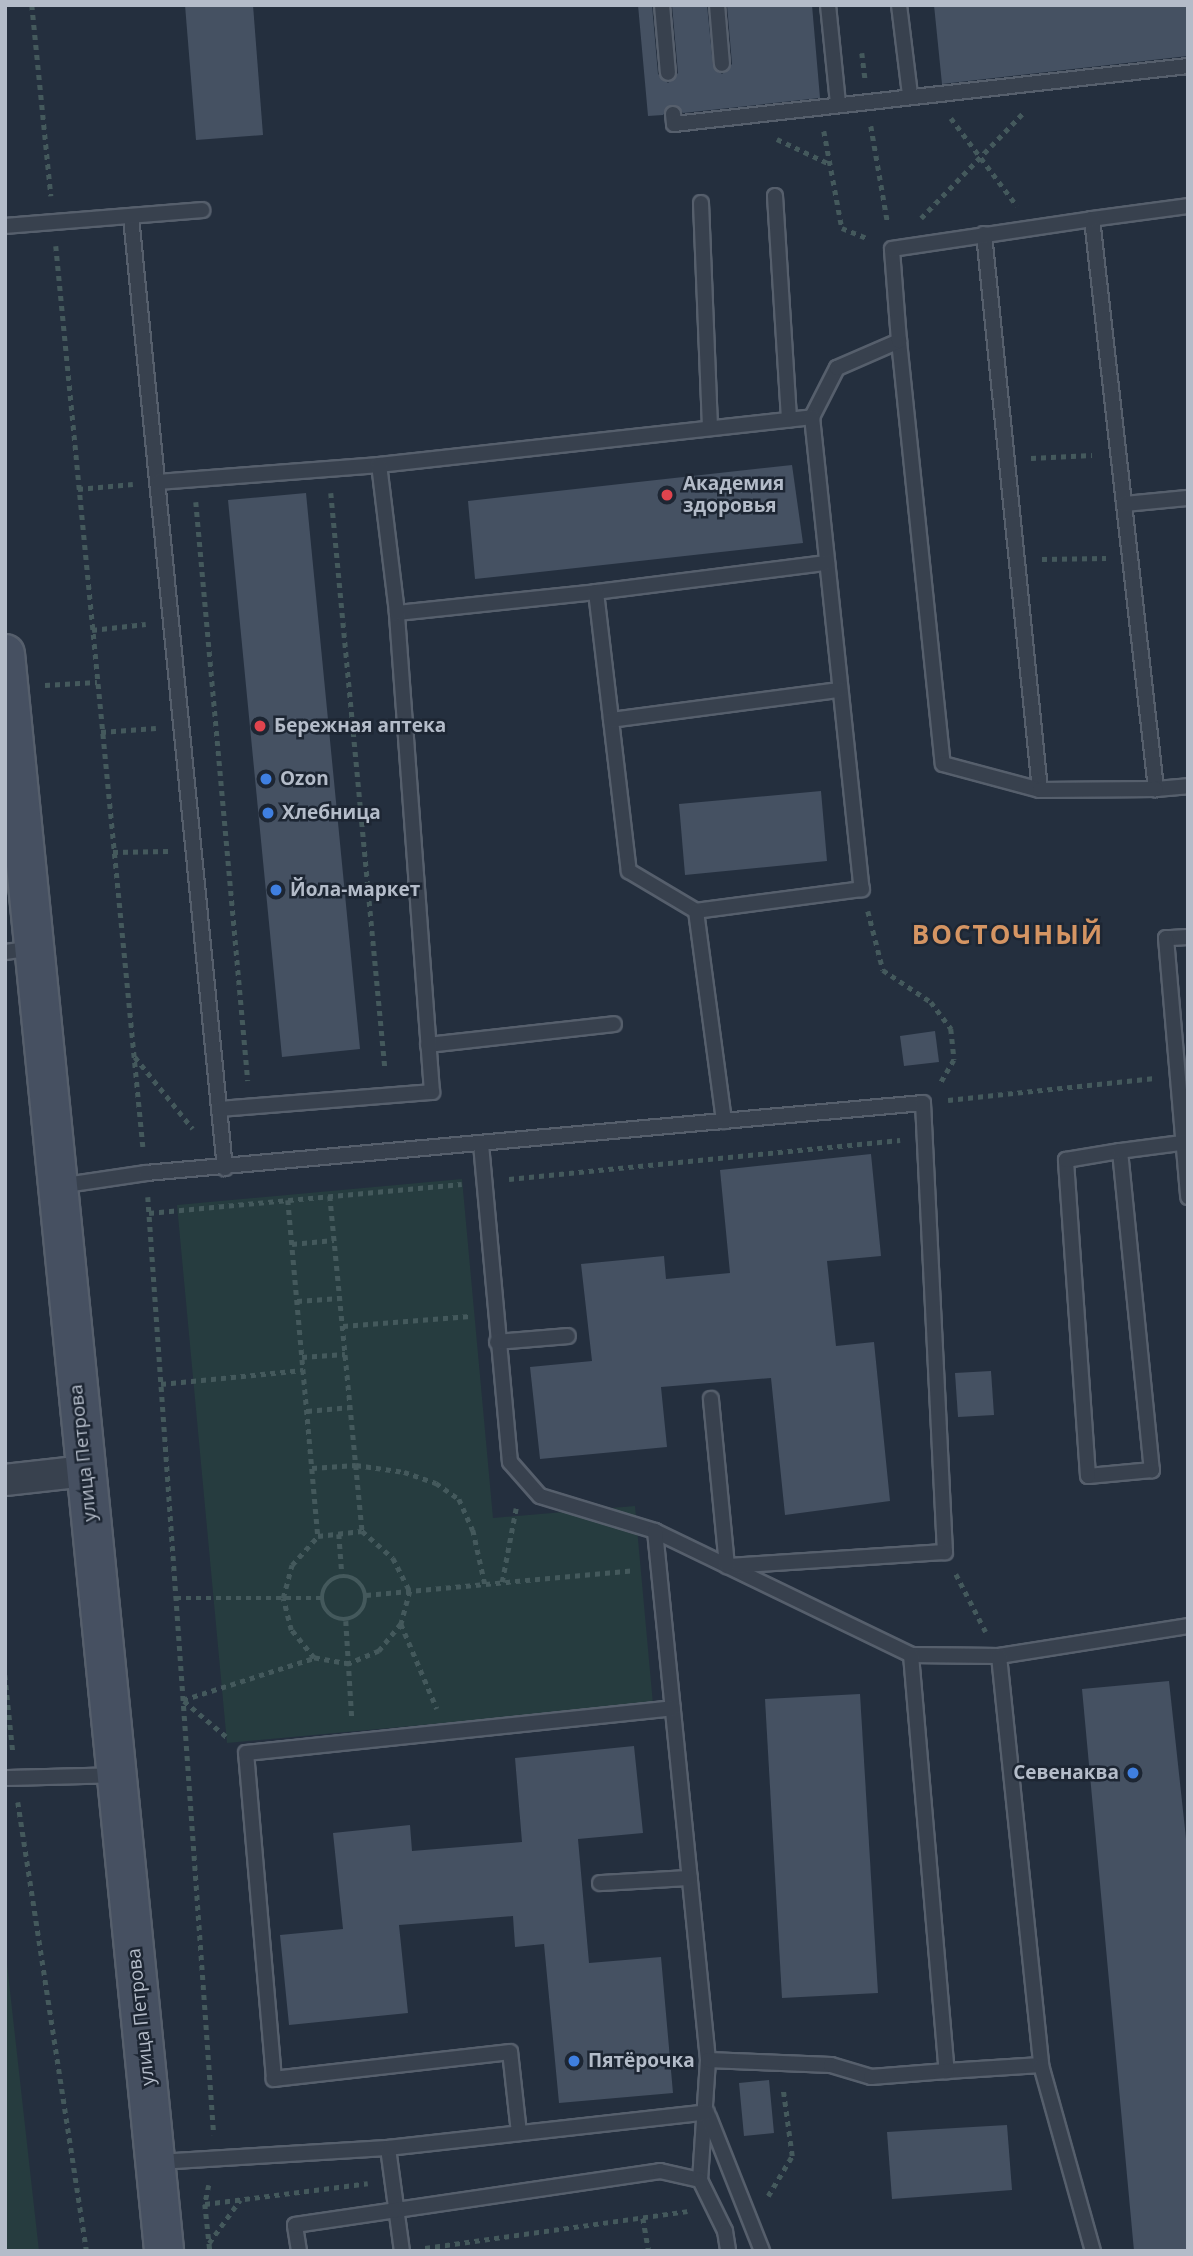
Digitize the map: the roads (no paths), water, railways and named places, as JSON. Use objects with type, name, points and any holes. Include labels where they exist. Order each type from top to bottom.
[{"type":"main road","name":"улица Петрова","points":[[7,671],[19,949],[58,1186],[164,2251]]},
{"type":"street","points":[[5,1480],[85,1471]]},
{"type":"lane","points":[[662,5],[668,73]]},
{"type":"lane","points":[[717,5],[722,64]]},
{"type":"lane","points":[[828,5],[838,103]]},
{"type":"lane","points":[[899,5],[910,95]]},
{"type":"lane","points":[[673,114],[674,124],[818,113],[838,103],[1188,66]]},
{"type":"lane","points":[[775,197],[789,420]]},
{"type":"lane","points":[[701,203],[710,426]]},
{"type":"lane","points":[[1188,205],[1031,226],[892,249],[899,341],[943,764],[1040,790],[1156,789],[1188,786]]},
{"type":"lane","points":[[5,226],[202,210]]},
{"type":"lane","points":[[131,216],[225,1168]]},
{"type":"lane","points":[[1092,219],[1156,789]]},
{"type":"lane","points":[[984,234],[1040,790]]},
{"type":"lane","points":[[596,592],[629,871],[696,911],[862,890],[812,417],[837,368],[899,341]]},
{"type":"lane","points":[[158,482],[379,466],[710,426],[812,417]]},
{"type":"lane","points":[[220,1109],[432,1092],[397,613],[379,466]]},
{"type":"lane","points":[[1124,504],[1188,498]]},
{"type":"lane","points":[[397,613],[596,592],[827,563]]},
{"type":"lane","points":[[611,720],[840,691]]},
{"type":"lane","points":[[696,911],[724,1121]]},
{"type":"lane","points":[[1188,937],[1166,938],[1177,1075],[1186,1142],[1188,1197]]},
{"type":"lane","points":[[428,1045],[614,1024]]},
{"type":"lane","points":[[58,1186],[146,1173],[225,1168],[923,1103],[945,1552],[727,1566]]},
{"type":"lane","points":[[1120,1151],[1152,1470],[1088,1476],[1066,1160],[1120,1151],[1186,1142]]},
{"type":"lane","points":[[481,1144],[494,1315],[510,1462],[540,1496],[655,1531],[911,1655],[999,1656],[1188,1626]]},
{"type":"lane","points":[[497,1342],[568,1336]]},
{"type":"lane","points":[[711,1399],[727,1566]]},
{"type":"lane","points":[[655,1531],[708,2060],[707,2112],[700,2180],[713,2207],[727,2251]]},
{"type":"lane","points":[[911,1655],[947,2071]]},
{"type":"lane","points":[[999,1656],[1041,2065],[1093,2251]]},
{"type":"lane","points":[[519,2133],[510,2052],[274,2080],[246,1753],[673,1708]]},
{"type":"lane","points":[[10,1778],[116,1775]]},
{"type":"lane","points":[[600,1884],[690,1878]]},
{"type":"lane","points":[[708,2060],[779,2060],[831,2065],[871,2077],[1041,2065]]},
{"type":"lane","points":[[156,2162],[216,2155],[388,2148],[707,2112]]},
{"type":"lane","points":[[707,2112],[762,2251]]},
{"type":"lane","points":[[388,2148],[402,2251]]},
{"type":"lane","points":[[299,2251],[295,2224],[660,2171],[700,2180]]},
{"type":"place","name":"Академия здоровья","points":[[667,495]]},
{"type":"place","name":"Бережная аптека","points":[[260,726]]},
{"type":"place","name":"Ozon","points":[[266,779]]},
{"type":"place","name":"Хлебница","points":[[268,813]]},
{"type":"place","name":"Йола-маркет","points":[[276,890]]},
{"type":"place","name":"Севенаква","points":[[1133,1773]]},
{"type":"place","name":"Пятёрочка","points":[[574,2061]]},
{"type":"district","name":"ВОСТОЧНЫЙ","points":[[1008,935]]}]
